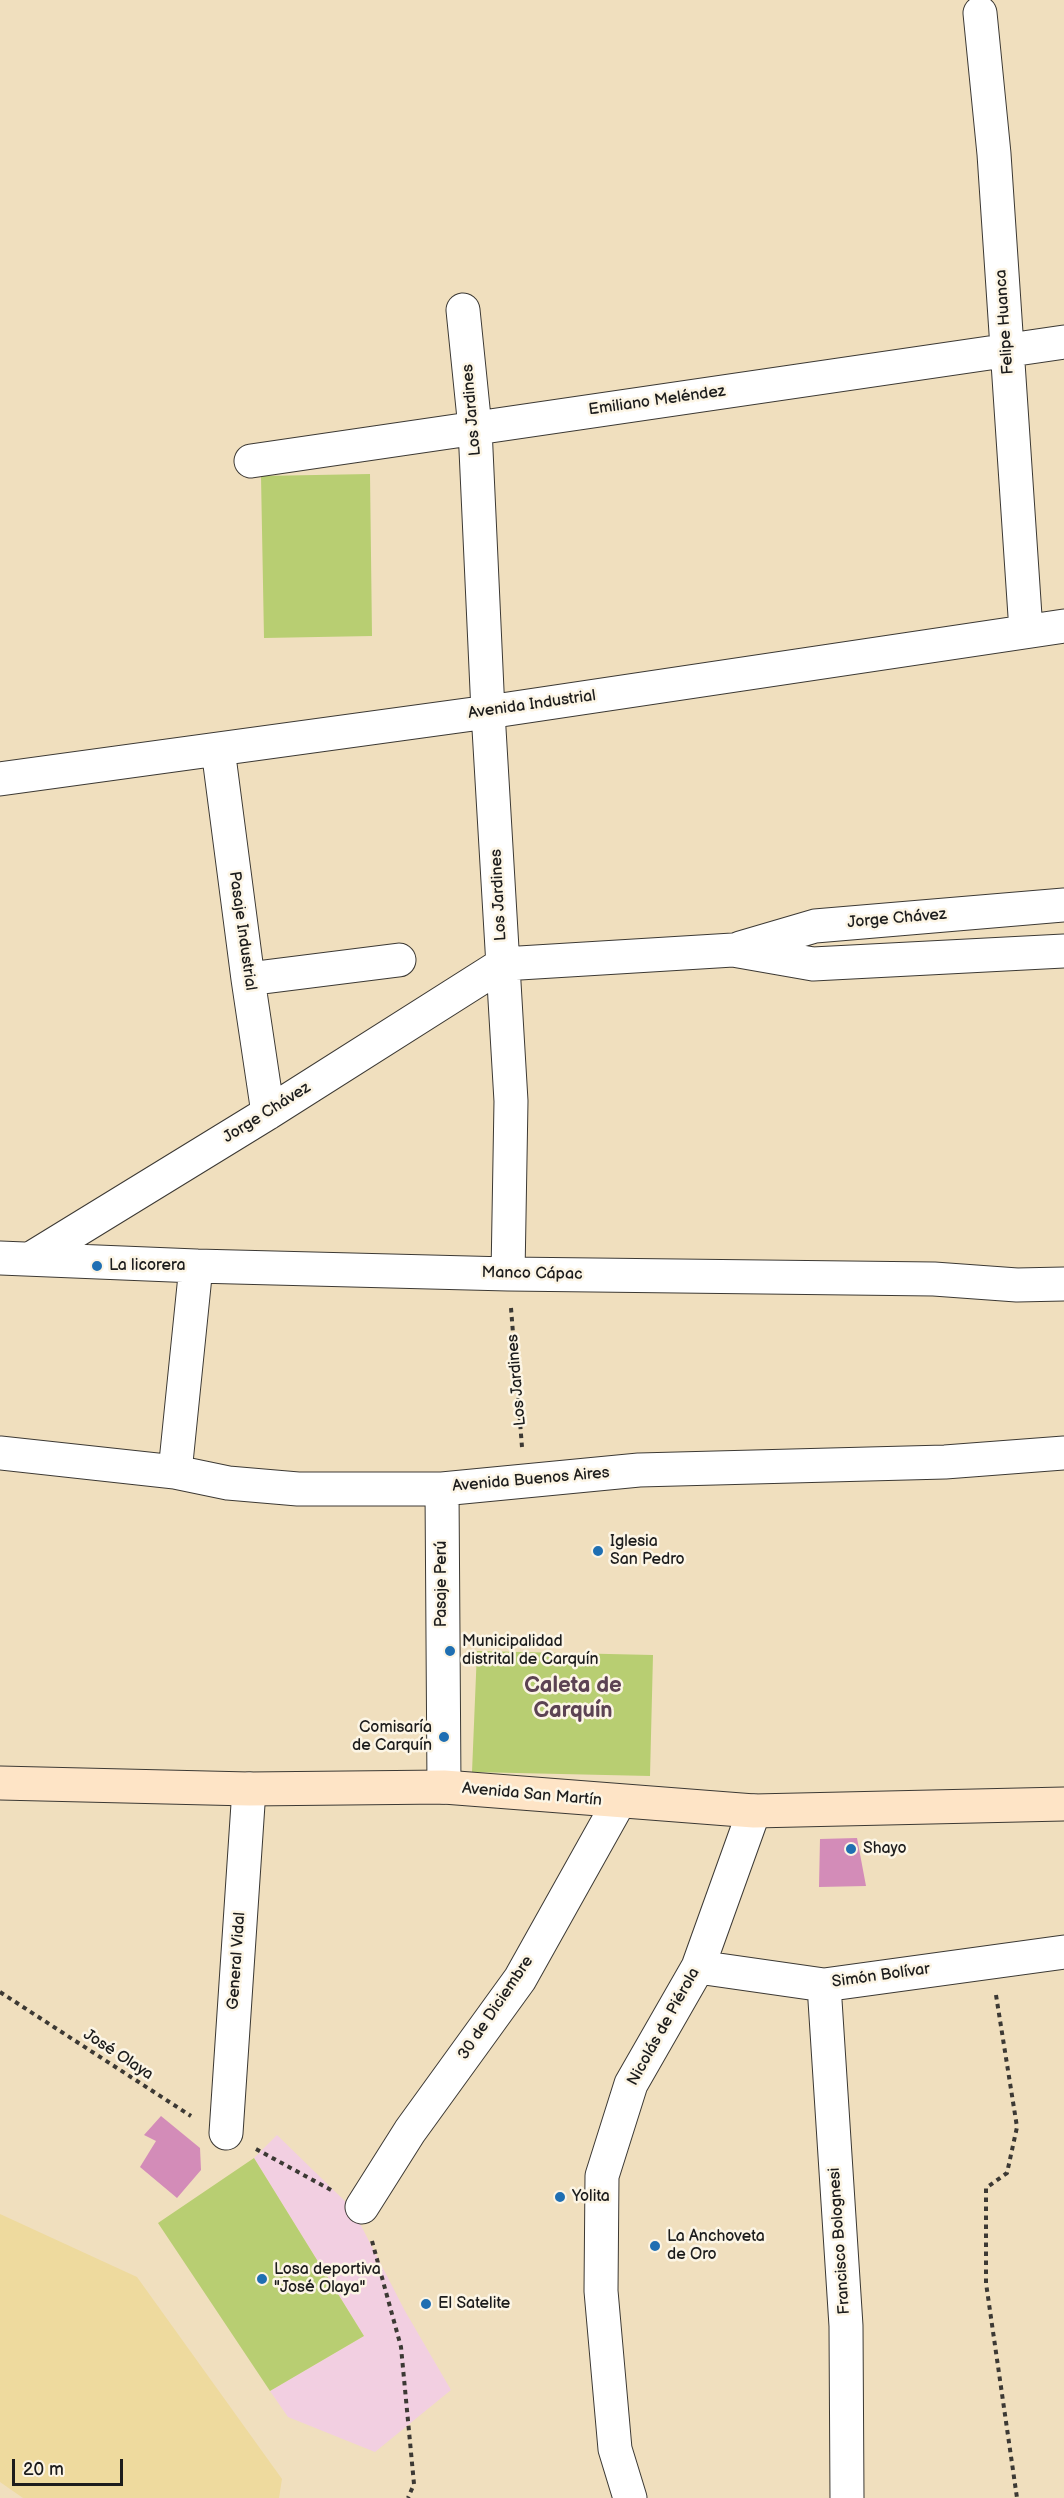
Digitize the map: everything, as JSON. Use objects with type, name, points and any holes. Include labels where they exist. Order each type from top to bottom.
[{"type":"street","name":"Felipe Huanca","points":[[980,13],[994,154],[1026,631]]},
{"type":"street","name":"Los Jardines","points":[[463,310],[475,428],[488,712],[511,1101],[508,1274]]},
{"type":"street","name":"Emiliano Meléndez","points":[[251,461],[1064,342]]},
{"type":"street","name":"Avenida Industrial","points":[[0,779],[488,712],[1064,626]]},
{"type":"street","name":"Pasaje Industrial","points":[[218,749],[268,1113]]},
{"type":"street","name":"Jorge Chávez","points":[[732,950],[815,926],[1064,905]]},
{"type":"street","points":[[503,964],[732,950],[813,964],[1064,951]]},
{"type":"street","points":[[248,979],[399,960]]},
{"type":"street","name":"Jorge Chávez","points":[[15,1258],[268,1113],[503,964]]},
{"type":"street","name":"Manco Cápac","points":[[15,1258],[196,1266],[508,1274],[934,1279],[1017,1285],[1064,1284]]},
{"type":"street","points":[[175,1472],[196,1266]]},
{"type":"street","name":"Avenida Buenos Aires","points":[[0,1453],[175,1472],[228,1483],[298,1489],[441,1489],[639,1470],[945,1462],[1064,1453]]},
{"type":"street","name":"Pasaje Perú","points":[[441,1489],[444,1787]]},
{"type":"street","name":"Avenida San Martín","points":[[0,1783],[249,1789],[444,1787],[754,1811],[1064,1804]]},
{"type":"street","name":"General Vidal","points":[[226,2133],[249,1789]]},
{"type":"street","name":"30 de Diciembre","points":[[362,2207],[410,2131],[520,1979],[619,1802]]},
{"type":"street","name":"Nicolás de Piérola","points":[[630,2498],[615,2450],[601,2291],[602,2176],[631,2084],[698,1967],[754,1811]]},
{"type":"street","name":"Simón Bolívar","points":[[698,1967],[824,1985],[991,1960],[1064,1952]]},
{"type":"street","name":"Francisco Bolognesi","points":[[824,1985],[846,2326],[847,2498]]},
{"type":"path","name":"Los Jardines","points":[[508,1274],[525,1480]]},
{"type":"path","points":[[991,1960],[1017,2127],[1007,2173],[986,2188],[986,2283],[1017,2498]]},
{"type":"path","name":"José Olaya","points":[[0,1992],[182,2112],[226,2133],[362,2207]]},
{"type":"path","points":[[362,2207],[401,2347],[414,2484],[408,2498]]},
{"type":"shaded area","points":[[277,2135],[352,2208],[405,2311],[451,2390],[375,2452],[288,2417],[270,2391],[364,2336],[254,2158]]},
{"type":"green space","points":[[370,474],[372,636],[264,638],[261,476]]},
{"type":"green space","points":[[477,1651],[653,1655],[650,1776],[472,1772]]},
{"type":"green space","name":"Losa deportiva \"José Olaya\"","points":[[254,2158],[364,2336],[270,2391],[158,2223]]},
{"type":"sand","points":[[0,2214],[137,2277],[282,2479],[279,2498],[23,2498],[0,2482]]},
{"type":"building","points":[[857,1838],[866,1886],[819,1887],[820,1839]]},
{"type":"building","points":[[161,2116],[200,2148],[201,2170],[177,2198],[140,2167],[156,2141],[144,2135]]},
{"type":"place","name":"La licorera","points":[[97,1266]]},
{"type":"place","name":"Iglesia San Pedro","points":[[598,1551]]},
{"type":"place","name":"Municipalidad distrital de Carquín","points":[[450,1651]]},
{"type":"place","name":"Comisaría de Carquín","points":[[444,1737]]},
{"type":"place","name":"Shayo","points":[[851,1849]]},
{"type":"place","name":"Yolita","points":[[560,2197]]},
{"type":"place","name":"La Anchoveta de Oro","points":[[655,2246]]},
{"type":"place","name":"Losa deportiva \"José Olaya\"","points":[[262,2279]]},
{"type":"place","name":"El Satelite","points":[[426,2304]]},
{"type":"district","name":"Caleta de Carquín","points":[[573,1698]]}]
